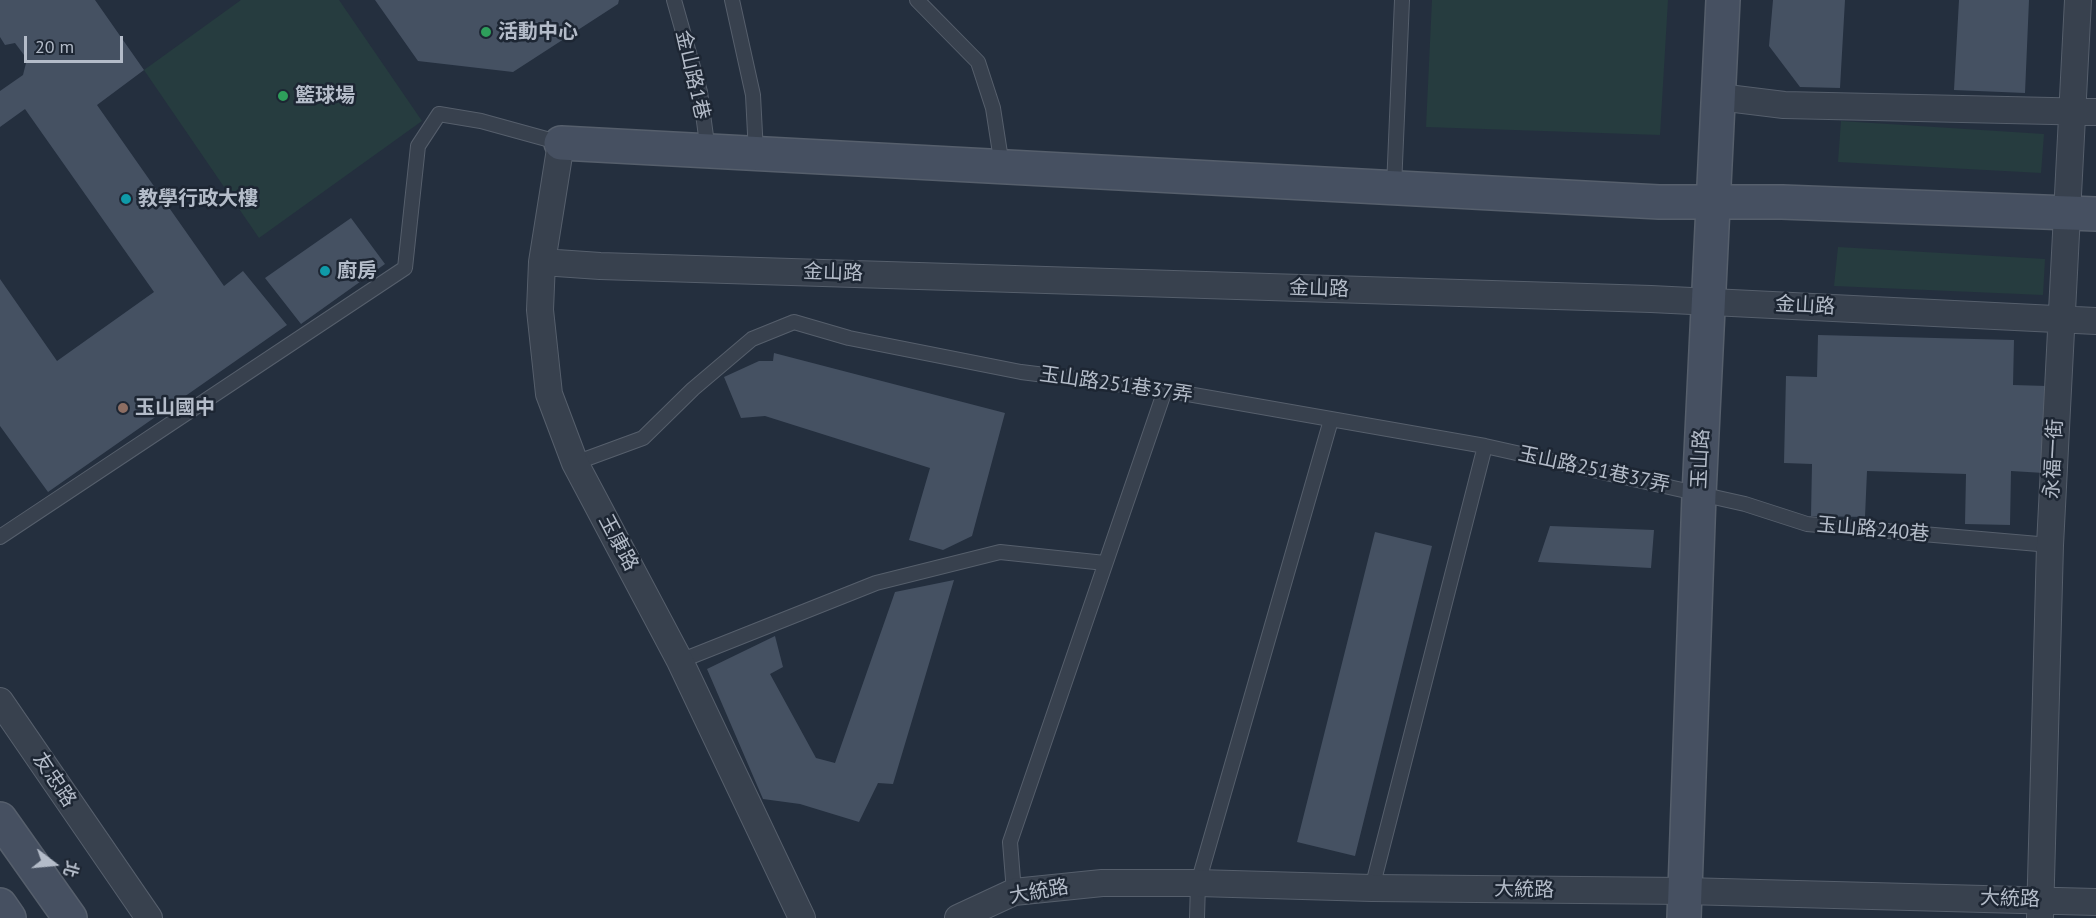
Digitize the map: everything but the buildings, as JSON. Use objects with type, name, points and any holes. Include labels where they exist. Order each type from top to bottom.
[{"type":"street","name":"玉山路","points":[[1684,904],[1699,495],[1723,0]]},
{"type":"street","name":"永福一街","points":[[2040,909],[2050,545],[2061,319],[2082,213],[2085,112],[2078,0]]},
{"type":"street","points":[[1719,97],[1784,105],[2085,112]]},
{"type":"street","points":[[561,143],[1659,202],[1782,202],[2082,213]]},
{"type":"street","name":"玉康路","points":[[561,143],[542,262],[540,310],[549,394],[574,463],[680,661],[802,918]]},
{"type":"street","name":"金山路","points":[[542,262],[600,266],[1710,301],[2096,321]]},
{"type":"street","name":"友忠路","points":[[0,701],[149,918]]},
{"type":"street","points":[[0,819],[70,918]]},
{"type":"street","name":"大統路","points":[[958,918],[1014,892],[1102,883],[1372,888],[1684,904],[2040,909],[2096,902]]},
{"type":"street","points":[[0,905],[9,918]]},
{"type":"lane","name":"金山路1巷","points":[[674,0],[700,92],[708,151]]},
{"type":"lane","points":[[732,0],[753,95],[756,153]]},
{"type":"lane","points":[[917,0],[978,62],[993,108],[1002,166]]},
{"type":"lane","points":[[1394,187],[1402,0]]},
{"type":"lane","points":[[0,537],[405,268],[418,146],[440,114],[561,143]]},
{"type":"lane","name":"玉山路251巷37弄","points":[[574,463],[643,438],[693,389],[752,339],[794,322],[849,338],[1021,372],[1166,390],[1485,446],[1660,483],[1699,495]]},
{"type":"lane","points":[[1014,892],[1010,842],[1166,390]]},
{"type":"lane","points":[[1197,918],[1197,883],[1331,420]]},
{"type":"lane","points":[[1372,888],[1485,446]]},
{"type":"lane","name":"玉山路240巷","points":[[1699,495],[1745,504],[1806,524],[2050,545]]},
{"type":"lane","points":[[680,661],[876,583],[1000,552],[1105,563]]},
{"type":"green space","name":"籃球場","points":[[241,0],[339,0],[422,121],[259,238],[144,70]]},
{"type":"green space","points":[[1432,0],[1668,0],[1660,135],[1426,127]]},
{"type":"green space","points":[[1841,121],[2044,134],[2041,173],[1838,162]]},
{"type":"green space","points":[[1838,247],[2045,259],[2043,295],[1834,286]]},
{"type":"place","name":"活動中心","points":[[486,32]]},
{"type":"place","name":"籃球場","points":[[283,96]]},
{"type":"place","name":"教學行政大樓","points":[[126,199]]},
{"type":"place","name":"廚房","points":[[325,271]]},
{"type":"place","name":"玉山國中","points":[[123,408]]}]
